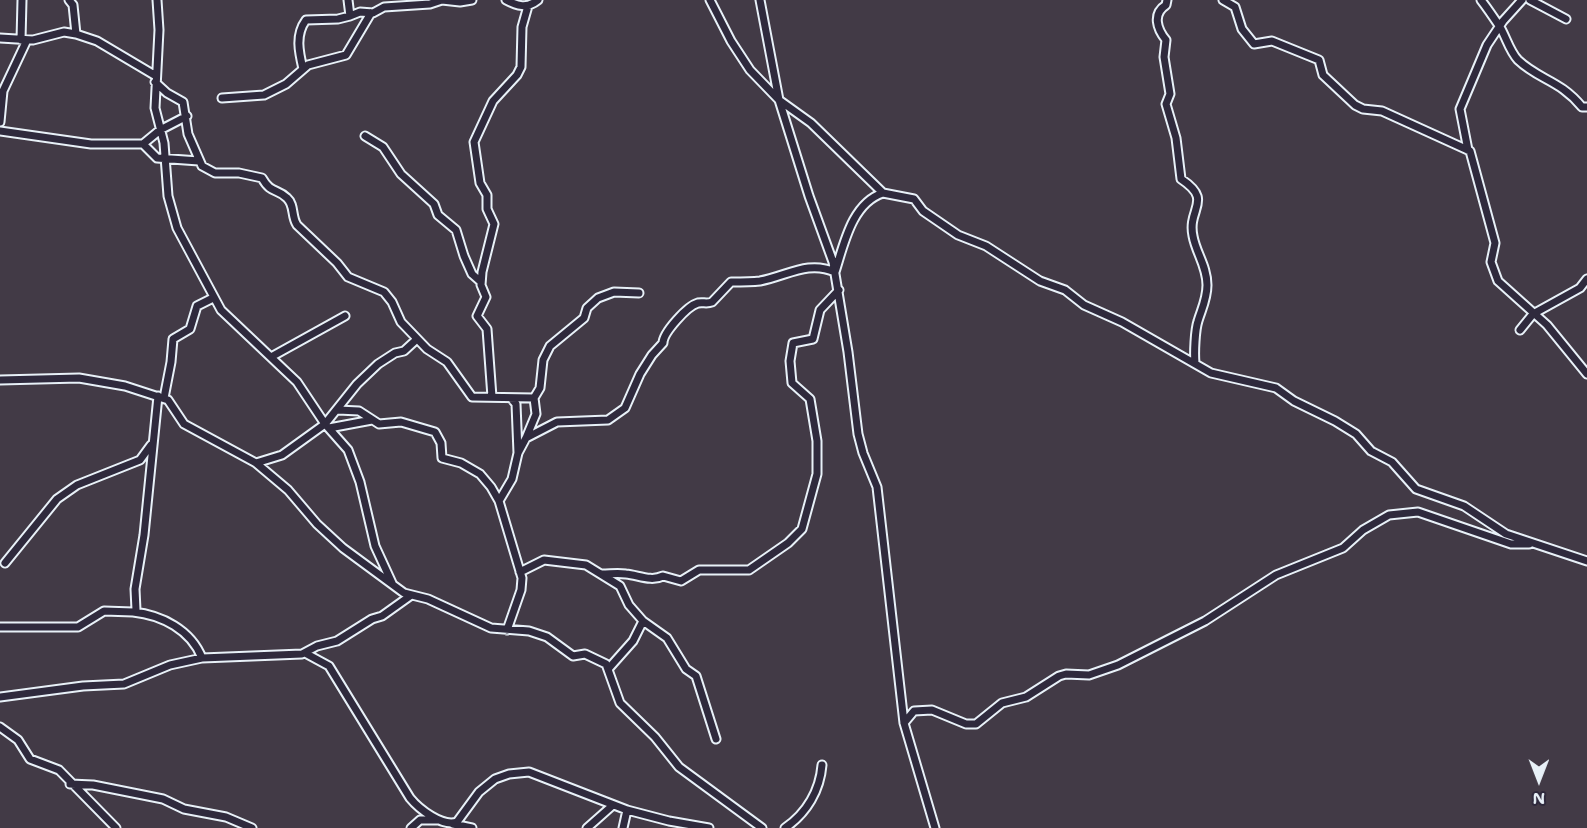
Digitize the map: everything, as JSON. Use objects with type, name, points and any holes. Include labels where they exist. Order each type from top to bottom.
[{"type":"street","points":[[0,122],[3,91],[24,40],[22,0]]},
{"type":"street","points":[[69,0],[73,5],[76,34]]},
{"type":"street","points":[[157,0],[155,108],[166,160],[172,215],[213,298],[224,314],[301,387],[327,426],[351,456],[375,546],[392,583]]},
{"type":"street","points":[[348,0],[350,16]]},
{"type":"street","points":[[303,69],[298,47],[302,26],[306,20],[338,20],[360,12],[371,13],[384,7],[430,4],[442,0],[472,0]]},
{"type":"street","points":[[506,0],[519,6],[528,6],[538,0]]},
{"type":"street","points":[[710,0],[750,70],[779,100],[811,123],[883,193]]},
{"type":"street","points":[[760,0],[779,100],[835,272],[858,434],[878,495],[904,723],[935,828]]},
{"type":"street","points":[[1167,0],[1166,5],[1159,9],[1156,18],[1159,32],[1166,40],[1164,57],[1170,94],[1166,104],[1176,138],[1181,179],[1196,189],[1198,210],[1192,225],[1193,237],[1204,264],[1207,285],[1204,306],[1197,323],[1196,363]]},
{"type":"street","points":[[1223,0],[1235,7],[1242,29],[1254,44],[1272,41],[1319,60],[1323,75],[1355,105],[1363,109],[1382,111],[1468,150]]},
{"type":"street","points":[[1482,0],[1500,27],[1516,58],[1528,68],[1557,83],[1582,107],[1587,107]]},
{"type":"street","points":[[1522,0],[1487,45],[1460,109],[1468,150],[1475,164],[1495,243],[1491,262],[1498,282],[1521,299],[1533,314],[1547,325],[1587,374]]},
{"type":"street","points":[[1530,0],[1566,19]]},
{"type":"street","points":[[492,397],[487,329],[477,316],[486,297],[481,282],[482,267],[494,224],[487,209],[487,195],[480,183],[474,142],[493,101],[517,75],[521,67],[522,27],[528,6]]},
{"type":"street","points":[[222,98],[264,94],[286,84],[303,69],[346,55],[371,13]]},
{"type":"street","points":[[0,38],[24,40],[64,32],[97,41],[156,79],[167,93],[183,102],[188,134],[199,161]]},
{"type":"street","points":[[0,132],[91,144],[143,144],[160,130],[187,116]]},
{"type":"street","points":[[365,136],[383,147],[400,174],[434,204],[438,215],[456,230],[472,274],[481,282]]},
{"type":"street","points":[[143,144],[157,158],[166,160],[185,158],[199,161],[215,172],[239,172],[262,178],[268,188],[286,197],[292,205],[293,218],[297,225],[330,255],[348,277],[384,292],[392,302],[401,322],[427,350],[447,362],[472,397],[534,398]]},
{"type":"street","points":[[835,272],[850,228],[860,209],[872,197],[883,193],[914,199],[923,211],[958,235],[986,246],[1040,281],[1065,290],[1084,305],[1122,322],[1222,376],[1276,388],[1294,401],[1356,434],[1371,451],[1398,468],[1416,489],[1464,506],[1498,530],[1587,561]]},
{"type":"street","points":[[526,438],[557,422],[608,420],[619,414],[625,408],[640,374],[663,343],[672,324],[679,322],[690,307],[712,302],[731,282],[760,281],[791,270],[813,267],[835,272]]},
{"type":"street","points":[[1520,330],[1533,314],[1580,288],[1587,279]]},
{"type":"street","points":[[602,574],[630,574],[639,579],[657,579],[663,576],[681,581],[699,570],[749,570],[788,543],[801,530],[817,474],[817,441],[810,399],[792,383],[790,353],[792,343],[813,339],[820,310],[838,290]]},
{"type":"street","points":[[499,501],[512,479],[518,453],[536,414],[534,398],[540,388],[543,360],[547,351],[560,336],[584,318],[587,308],[598,297],[614,292],[639,293]]},
{"type":"street","points":[[133,612],[137,603],[135,590],[148,496],[151,445],[171,363],[173,339],[190,329],[197,306],[213,298]]},
{"type":"street","points":[[271,357],[345,316]]},
{"type":"street","points":[[256,463],[282,456],[327,426],[357,384],[378,364],[395,353],[404,351],[417,339]]},
{"type":"street","points":[[1579,363],[1587,355]]},
{"type":"street","points":[[0,380],[79,378],[115,383],[161,397],[171,404],[184,424],[256,463],[288,490],[317,524],[343,548],[410,596],[428,599],[491,628],[547,637],[573,656],[585,654],[602,662],[609,668],[620,703],[655,737],[680,767],[762,828]]},
{"type":"street","points":[[511,398],[516,404],[518,453]]},
{"type":"street","points":[[338,410],[358,411],[383,425],[401,422],[435,432],[441,443],[442,458],[461,463],[480,474],[499,501],[520,572],[520,590],[507,630]]},
{"type":"street","points":[[327,426],[372,420]]},
{"type":"street","points":[[5,563],[57,499],[77,485],[140,460],[151,445]]},
{"type":"street","points":[[904,723],[914,711],[927,710],[937,711],[966,724],[976,724],[1002,703],[1026,697],[1059,676],[1089,675],[1118,665],[1205,621],[1276,575],[1343,548],[1363,530],[1389,515],[1418,512],[1511,544],[1533,543]]},
{"type":"street","points":[[520,572],[537,562],[549,560],[586,565],[620,586],[629,605],[643,621],[667,638],[687,671],[696,676],[716,739]]},
{"type":"street","points":[[0,697],[83,686],[124,684],[170,665],[202,658],[305,653],[317,646],[338,641],[372,619],[382,616],[410,596]]},
{"type":"street","points":[[0,627],[78,627],[104,611],[133,612],[173,624],[198,648],[202,658]]},
{"type":"street","points":[[609,668],[633,641],[643,621]]},
{"type":"street","points":[[305,653],[329,666],[417,806],[441,820],[472,828]]},
{"type":"street","points":[[0,727],[20,742],[30,759],[59,770],[70,784],[116,828]]},
{"type":"street","points":[[785,828],[800,814],[819,789],[822,765]]},
{"type":"street","points":[[453,824],[460,820],[488,784],[515,773],[537,774],[613,805],[669,822],[709,828]]},
{"type":"street","points":[[70,784],[93,785],[163,800],[184,809],[226,817],[252,828]]},
{"type":"street","points":[[587,828],[613,805]]},
{"type":"street","points":[[623,828],[627,810]]},
{"type":"street","points":[[411,828],[420,820],[441,820]]}]
